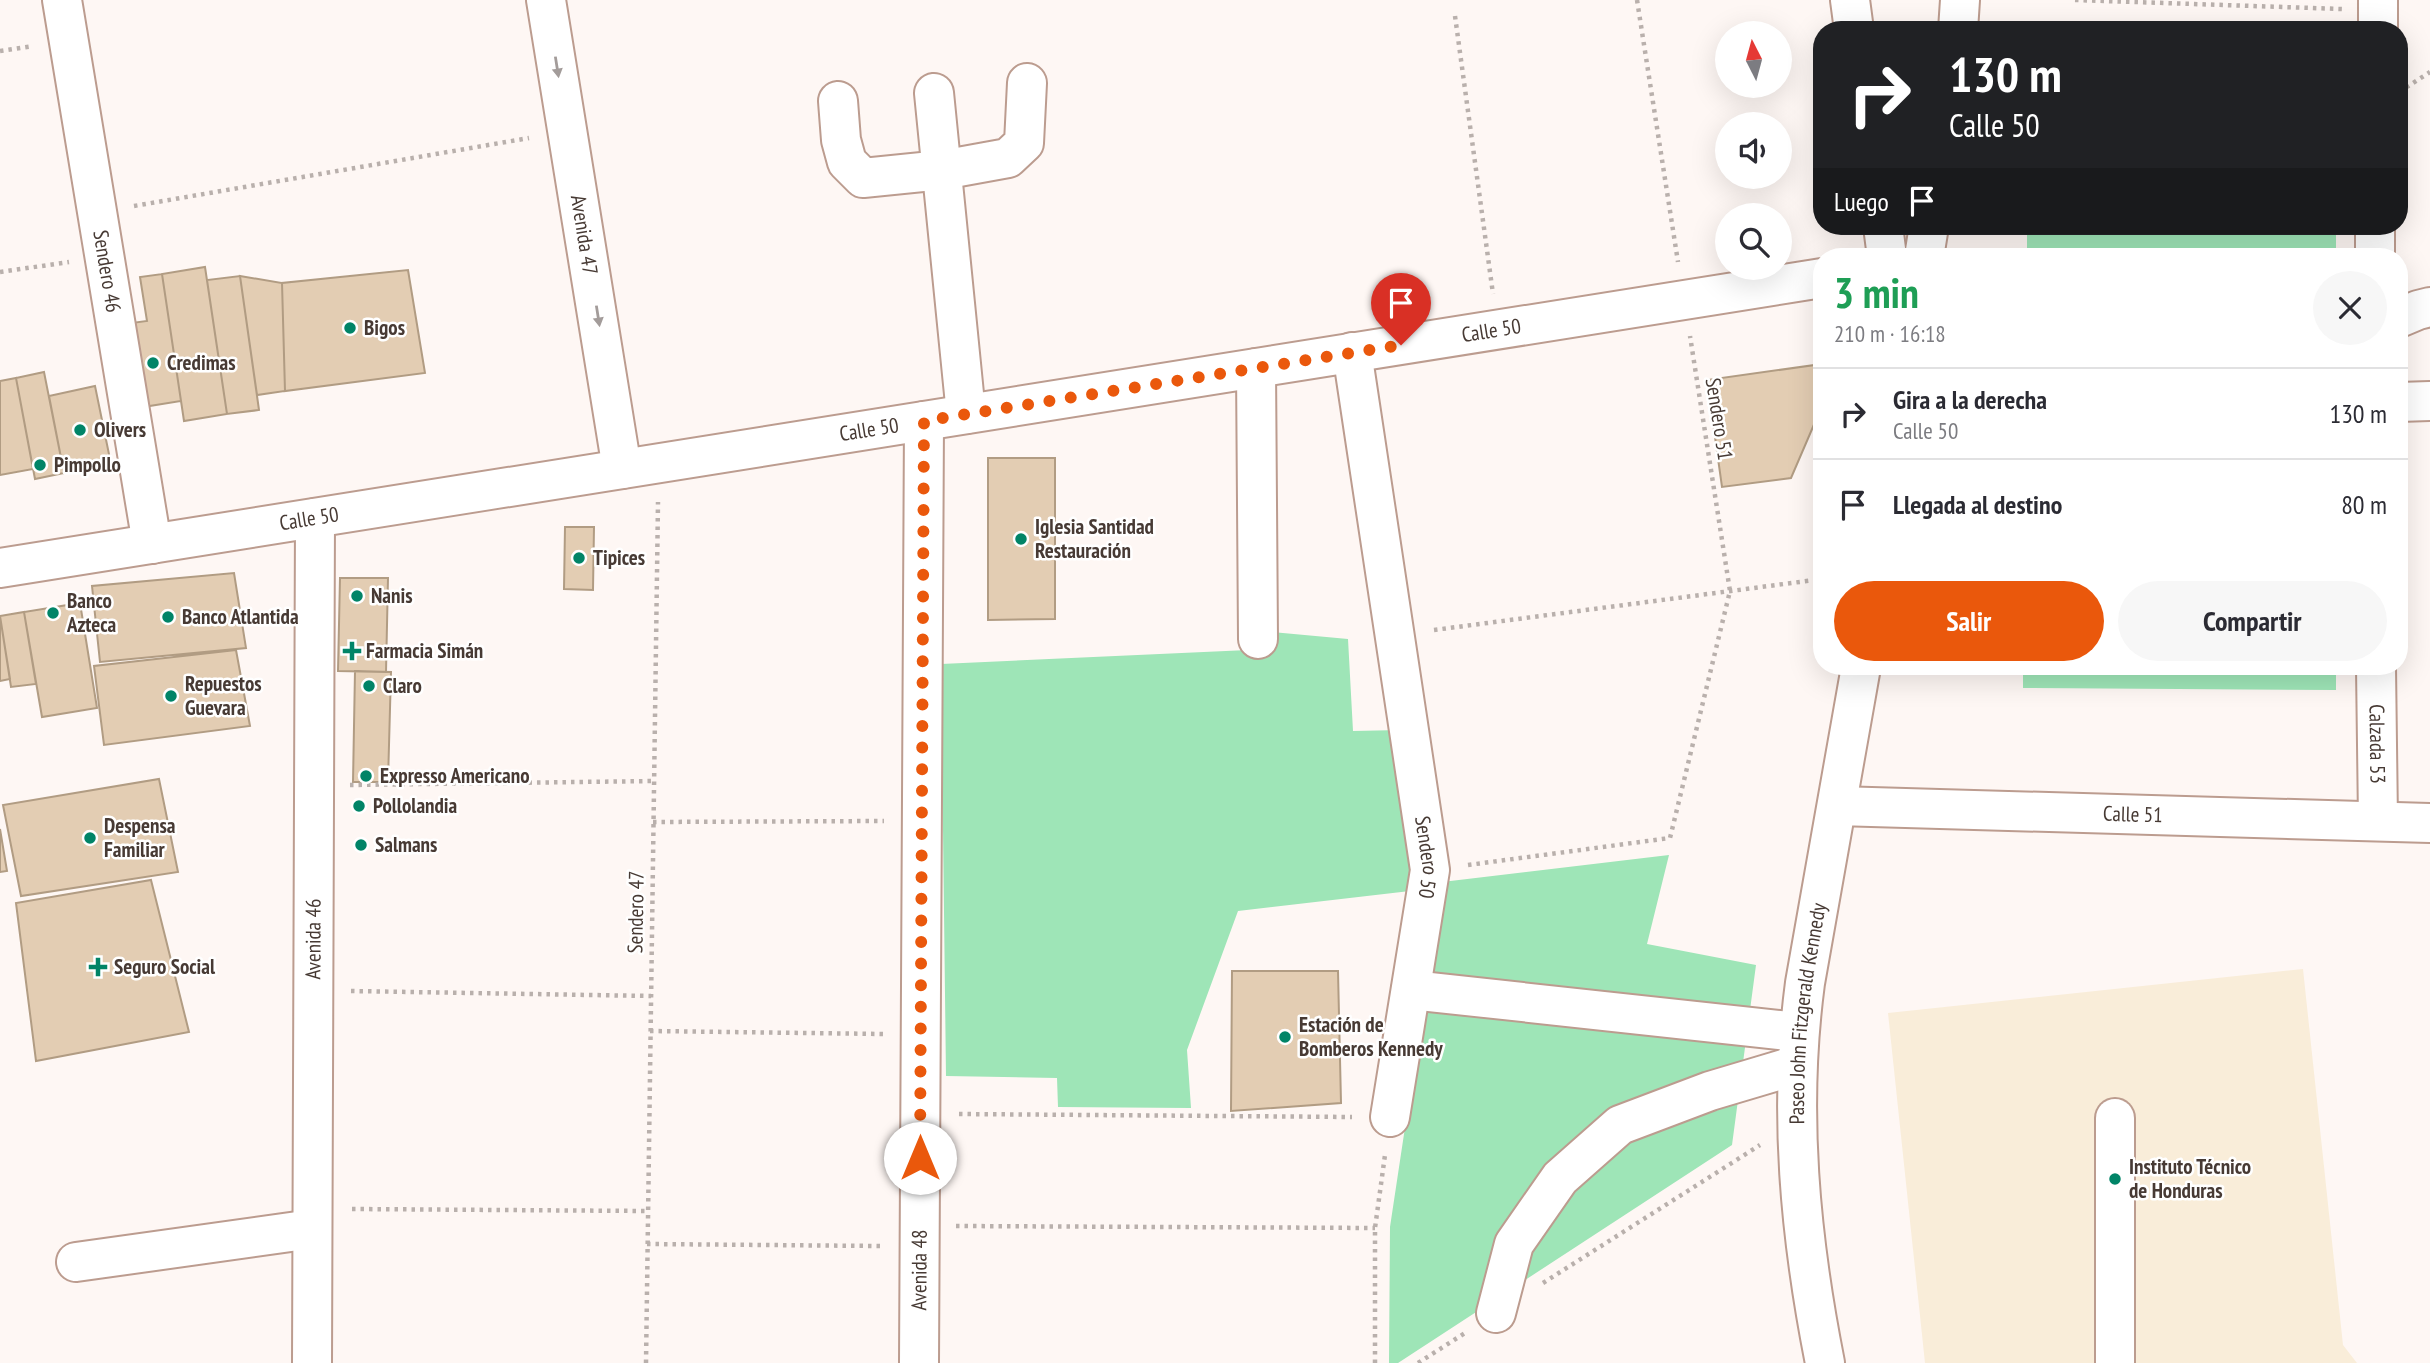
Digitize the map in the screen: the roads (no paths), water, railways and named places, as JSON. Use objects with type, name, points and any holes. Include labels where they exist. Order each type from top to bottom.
[{"type":"street","name":"Sendero 46","points":[[62,0],[152,544]]},
{"type":"street","name":"Avenida 47","points":[[547,0],[568,131],[640,466]]},
{"type":"street","points":[[1850,0],[1853,21]]},
{"type":"street","points":[[1959,21],[1960,0]]},
{"type":"street","points":[[838,101],[846,162],[863,178],[942,170],[1009,158],[1024,143],[1027,83]]},
{"type":"street","points":[[934,93],[965,414]]},
{"type":"street","name":"Calle 50","points":[[0,568],[1813,279]]},
{"type":"street","points":[[2408,314],[2430,307]]},
{"type":"street","name":"Sendero 50","points":[[1352,352],[1430,870],[1390,1117]]},
{"type":"street","points":[[1256,368],[1258,639]]},
{"type":"street","points":[[2408,402],[2430,401]]},
{"type":"street","name":"Avenida 48","points":[[919,1363],[924,421]]},
{"type":"street","name":"Avenida 46","points":[[312,1363],[314,518]]},
{"type":"street","name":"Paseo John Fitzgerald Kennedy","points":[[1825,1363],[1809,1286],[1798,1185],[1797,1048],[1805,983],[1860,675]]},
{"type":"street","name":"Calzada 53","points":[[2376,675],[2378,821]]},
{"type":"street","name":"Calle 51","points":[[1837,806],[2430,823]]},
{"type":"street","points":[[1411,990],[1797,1048]]},
{"type":"street","points":[[1496,1313],[1514,1244],[1560,1178],[1620,1125],[1710,1091],[1797,1048]]},
{"type":"street","points":[[2115,1118],[2115,1363]]},
{"type":"street","points":[[76,1262],[312,1219]]},
{"type":"place","name":"Bigos","points":[[350,328]]},
{"type":"place","name":"Credimas","points":[[153,363]]},
{"type":"place","name":"Olivers","points":[[80,430]]},
{"type":"place","name":"Pimpollo","points":[[40,465]]},
{"type":"place","name":"Iglesia Santidad Restauración","points":[[1021,539]]},
{"type":"place","name":"Tipices","points":[[579,558]]},
{"type":"place","name":"Nanis","points":[[357,596]]},
{"type":"place","name":"Banco Azteca","points":[[53,613]]},
{"type":"place","name":"Banco Atlantida","points":[[168,617]]},
{"type":"place","name":"Farmacia Simán","points":[[352,651]]},
{"type":"place","name":"Claro","points":[[369,686]]},
{"type":"place","name":"Repuestos Guevara","points":[[171,696]]},
{"type":"place","name":"Expresso Americano","points":[[366,776]]},
{"type":"place","name":"Pollolandia","points":[[359,806]]},
{"type":"place","name":"Despensa Familiar","points":[[90,838]]},
{"type":"place","name":"Salmans","points":[[361,845]]},
{"type":"place","name":"Seguro Social","points":[[98,967]]},
{"type":"place","name":"Estación de Bomberos Kennedy","points":[[1285,1037]]},
{"type":"place","name":"Instituto Técnico de Honduras","points":[[2115,1179]]}]
